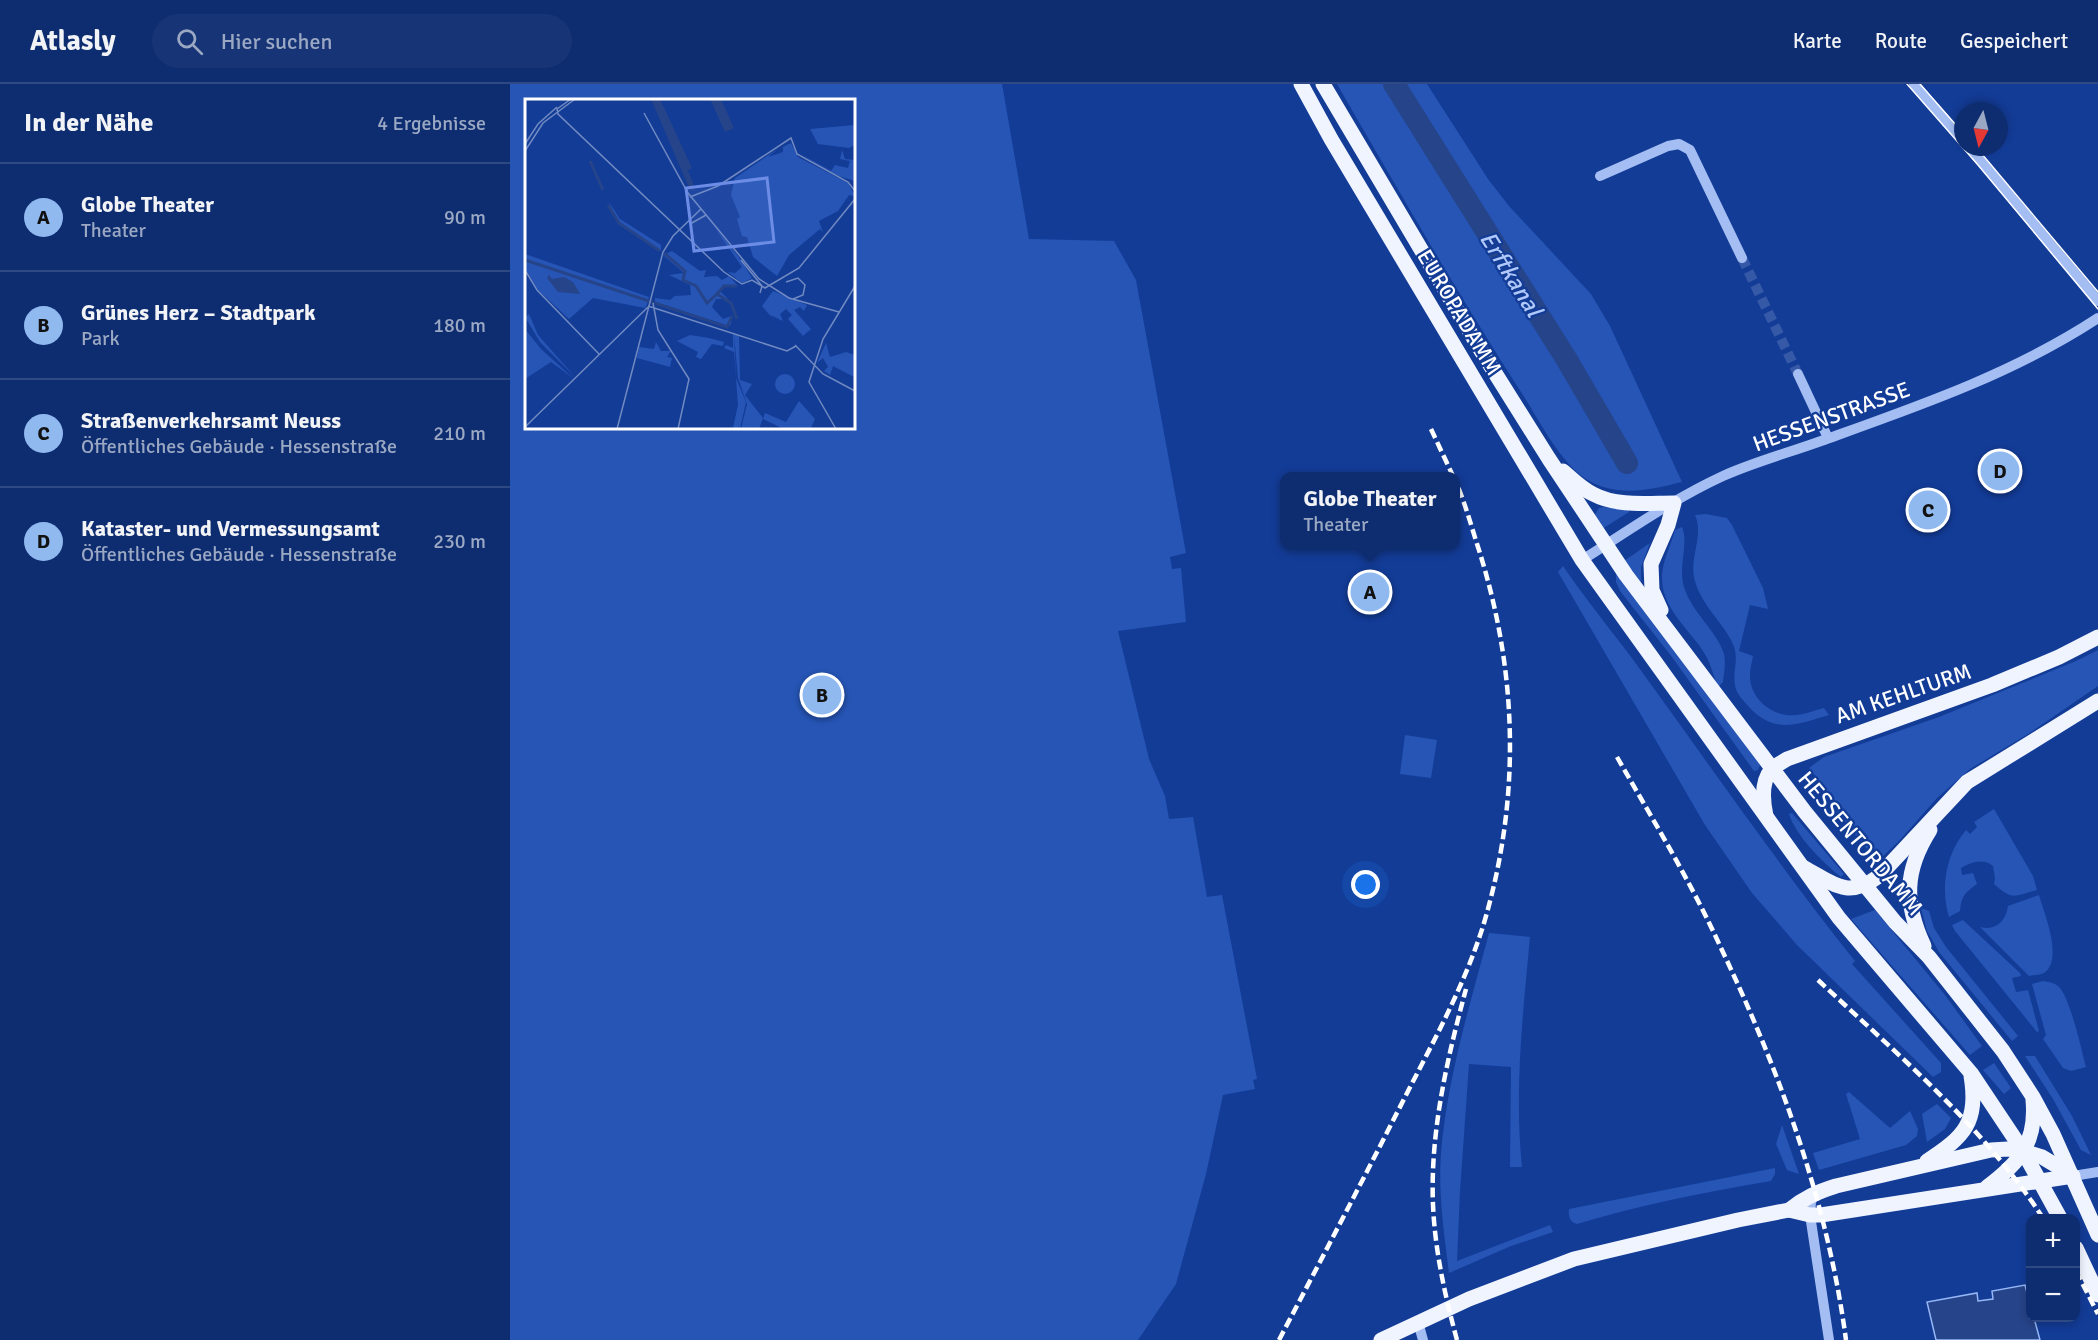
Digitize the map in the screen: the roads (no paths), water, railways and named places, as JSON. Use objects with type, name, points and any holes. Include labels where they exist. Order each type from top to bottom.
[{"type":"main road","name":"EUROPADAMM","points":[[1301,84],[1331,139],[1582,560]]},
{"type":"main road","name":"EUROPADAMM","points":[[1325,84],[1348,128],[1549,459],[1606,545]]},
{"type":"main road","points":[[1549,459],[1585,489],[1606,500],[1674,503],[1668,525],[1651,564],[1650,576],[1652,591],[1660,607],[1665,626]]},
{"type":"main road","name":"HESSENTORDAMM","points":[[1606,545],[1772,769],[1865,886],[1929,957],[2003,1051],[2054,1134],[2098,1235]]},
{"type":"main road","points":[[1582,560],[1800,866],[1875,962],[1971,1073],[2023,1151],[2058,1214]]},
{"type":"main road","name":"AM KEHLTURM","points":[[1772,769],[1787,759],[1806,751],[1992,685],[2098,638]]},
{"type":"main road","points":[[1800,866],[1840,887],[1852,890],[1865,886],[1879,876],[1958,791],[1977,775],[2098,701]]},
{"type":"main road","points":[[1767,819],[1763,794],[1772,769]]},
{"type":"main road","points":[[1929,957],[1912,917],[1909,897],[1910,879],[1922,842],[1946,804]]},
{"type":"main road","points":[[1920,1166],[1955,1141],[1968,1124],[1975,1096],[1971,1073]]},
{"type":"main road","points":[[1984,1189],[2008,1171],[2023,1151],[2031,1134],[2034,1118],[2033,1097]]},
{"type":"main road","points":[[1789,1210],[1802,1199],[1815,1193],[1991,1150],[2023,1151],[2042,1157],[2073,1176]]},
{"type":"main road","points":[[1381,1340],[1480,1295],[1574,1259],[1728,1222],[1789,1210],[1810,1215],[1830,1214],[2073,1176]]},
{"type":"main road","points":[[2080,1256],[2098,1294]]},
{"type":"street","points":[[1914,84],[1954,131]]},
{"type":"street","points":[[1600,176],[1668,146],[1679,144],[1685,147],[1690,150],[1742,258]]},
{"type":"street","points":[[1977,156],[2098,301]]},
{"type":"street","name":"HESSENSTRASSE","points":[[1582,560],[1674,503],[1723,476],[1981,381],[2067,338],[2098,318]]},
{"type":"street","points":[[1798,374],[1828,438]]},
{"type":"street","points":[[2073,1176],[2098,1172]]},
{"type":"street","points":[[1815,1193],[1811,1202],[1810,1215],[1829,1340]]},
{"type":"street","points":[[1418,1322],[1424,1340]]},
{"type":"waterway","name":"Erftkanal","points":[[1394,84],[1567,360],[1627,463]]},
{"type":"tunnel","points":[[1742,258],[1798,374]]},
{"type":"tram line","points":[[1907,84],[2098,309]]},
{"type":"tram line","points":[[1920,84],[1954,123]]},
{"type":"tram line","points":[[1984,156],[2098,292]]},
{"type":"railway","points":[[1431,429],[1451,472]]},
{"type":"railway","points":[[1279,1340],[1448,1013],[1468,969],[1484,923],[1496,876],[1509,782],[1510,735],[1507,688],[1501,641],[1491,594],[1460,493]]},
{"type":"railway","points":[[1617,757],[1697,899],[1763,1042],[1782,1091],[1814,1189],[1838,1289],[1846,1340]]},
{"type":"railway","points":[[1818,980],[1909,1064],[1967,1122],[2019,1184],[2040,1214]]},
{"type":"railway","points":[[1457,1340],[1438,1256],[1434,1222],[1433,1178],[1441,1096],[1466,989]]},
{"type":"railway","points":[[2080,1279],[2098,1314]]},
{"type":"place","name":"Kataster- und Vermessungsamt","points":[[2000,471]]},
{"type":"place","name":"Straßenverkehrsamt Neuss","points":[[1928,510]]},
{"type":"place","name":"Globe Theater","points":[[1370,592]]},
{"type":"place","name":"Grünes Herz – Stadtpark","points":[[822,695]]}]
